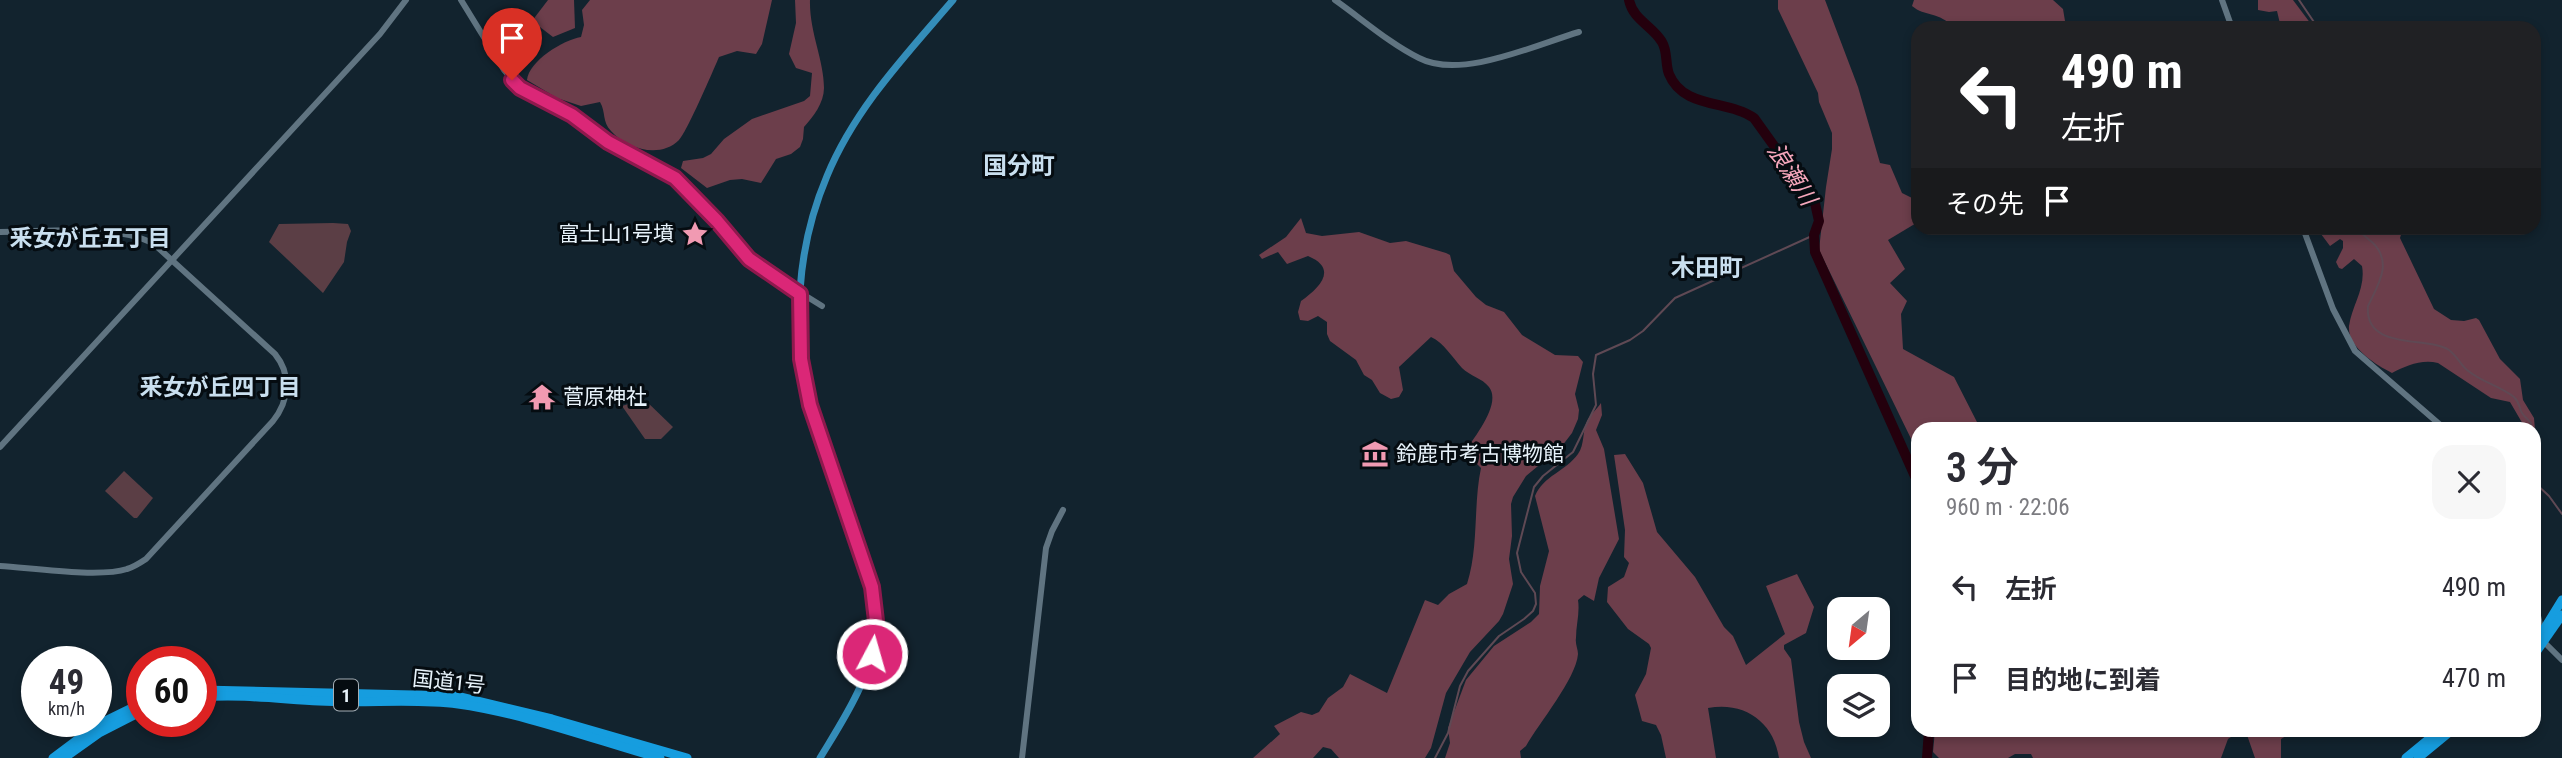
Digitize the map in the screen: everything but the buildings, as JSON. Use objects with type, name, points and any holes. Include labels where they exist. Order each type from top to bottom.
[{"type":"highway","points":[[2543,631],[2562,600]]},
{"type":"highway","points":[[2541,646],[2562,615]]},
{"type":"highway","name":"国道1号","points":[[217,690],[340,695],[430,694],[490,703],[551,723],[684,758]]},
{"type":"highway","name":"国道1号","points":[[217,697],[334,702],[423,701],[473,707],[551,723]]},
{"type":"highway","points":[[53,758],[97,725],[126,711]]},
{"type":"highway","points":[[64,758],[112,724],[126,718]]},
{"type":"highway","name":"国道1号","points":[[590,734],[660,758]]},
{"type":"highway","points":[[2406,758],[2432,737]]},
{"type":"highway","points":[[2418,758],[2444,737]]},
{"type":"main road","points":[[820,758],[863,683],[872,654],[876,621],[871,580],[810,405],[801,359],[800,294],[803,257],[811,224],[835,157],[870,98],[953,0]]},
{"type":"street","points":[[0,447],[380,34],[406,0]]},
{"type":"street","points":[[461,0],[504,70],[520,88],[566,111],[608,142],[675,178],[709,212],[749,259],[822,306]]},
{"type":"street","points":[[1335,0],[1419,59],[1443,66],[1473,65],[1579,32]]},
{"type":"street","points":[[2222,0],[2230,21]]},
{"type":"street","points":[[0,232],[126,233],[154,243],[279,358],[287,384],[282,409],[156,548],[135,566],[121,571],[102,572],[0,566]]},
{"type":"street","points":[[2306,235],[2336,317],[2355,351],[2437,422]]},
{"type":"street","points":[[1022,758],[1046,548],[1063,510]]},
{"type":"street","points":[[2541,624],[2544,642],[2562,660]]},
{"type":"shaded area","points":[[548,0],[574,0],[575,28],[553,37],[532,21]]},
{"type":"shaded area","points":[[590,0],[772,0],[762,44],[756,54],[737,51],[719,57],[683,135],[671,146],[653,150],[626,143],[611,131],[606,124],[600,102],[581,106],[557,98],[527,80],[534,66],[548,52],[581,37],[584,25],[582,10]]},
{"type":"shaded area","points":[[795,0],[810,0],[824,88],[820,104],[804,127],[800,147],[791,154],[776,159],[761,183],[742,179],[730,180],[707,188],[681,168],[683,161],[711,154],[724,139],[752,119],[804,101],[810,96],[812,73],[796,68],[789,54],[796,23]]},
{"type":"shaded area","points":[[1778,0],[1825,0],[1858,87],[1880,163],[1890,165],[1902,193],[1911,198],[1911,226],[1888,240],[1905,269],[1890,283],[1907,301],[1901,314],[1903,349],[1954,377],[1977,422],[1911,422],[1911,439],[1819,250],[1832,133],[1818,93],[1778,9]]},
{"type":"shaded area","points":[[1914,0],[2053,0],[2063,9],[2065,21],[1946,21],[1912,6]]},
{"type":"shaded area","points":[[2258,0],[2293,0],[2309,21],[2279,21],[2277,11],[2258,10]]},
{"type":"shaded area","points":[[1301,218],[1306,233],[1322,236],[1359,232],[1390,243],[1406,241],[1450,255],[1454,271],[1476,297],[1486,305],[1504,312],[1522,335],[1555,355],[1578,356],[1583,362],[1575,394],[1578,419],[1572,433],[1562,446],[1526,476],[1513,497],[1509,559],[1513,584],[1503,614],[1470,652],[1446,693],[1431,748],[1425,758],[1339,758],[1331,749],[1323,747],[1313,758],[1253,758],[1280,734],[1274,726],[1301,712],[1312,715],[1319,712],[1328,698],[1343,687],[1350,674],[1387,693],[1425,600],[1438,605],[1449,594],[1467,584],[1473,556],[1481,468],[1465,452],[1485,420],[1492,402],[1489,387],[1465,371],[1444,347],[1431,337],[1399,367],[1403,390],[1399,397],[1391,399],[1380,393],[1372,380],[1364,375],[1356,360],[1330,341],[1327,322],[1318,316],[1308,321],[1300,320],[1298,312],[1301,301],[1323,278],[1323,267],[1308,256],[1287,264],[1278,252],[1262,259],[1259,255],[1286,237]]},
{"type":"shaded area","points":[[279,224],[348,224],[351,231],[344,262],[323,293],[269,242]]},
{"type":"shaded area","points":[[2322,235],[2401,235],[2434,309],[2451,320],[2479,320],[2500,359],[2520,379],[2523,400],[2534,422],[2522,422],[2510,402],[2491,398],[2438,363],[2420,363],[2392,373],[2364,354],[2353,341],[2349,326],[2362,282],[2362,266],[2354,259],[2342,269],[2339,268],[2336,262],[2343,248],[2343,241],[2340,239],[2330,246]]},
{"type":"shaded area","points":[[644,399],[673,427],[661,439],[645,439],[622,406]]},
{"type":"shaded area","points":[[1601,403],[1602,415],[1596,430],[1604,449],[1619,539],[1599,578],[1594,601],[1584,595],[1578,600],[1578,654],[1571,676],[1526,746],[1520,751],[1521,758],[1445,758],[1450,743],[1448,728],[1466,680],[1494,646],[1539,614],[1540,586],[1549,551],[1535,496],[1543,483],[1578,454],[1587,421]]},
{"type":"shaded area","points":[[1625,454],[1643,483],[1657,532],[1695,577],[1724,627],[1733,636],[1746,665],[1785,634],[1766,586],[1797,574],[1814,607],[1806,633],[1784,645],[1784,649],[1791,659],[1799,722],[1811,758],[1779,758],[1771,734],[1764,725],[1745,711],[1734,708],[1708,708],[1716,758],[1666,758],[1656,725],[1642,721],[1635,695],[1646,674],[1651,648],[1628,629],[1607,602],[1608,587],[1624,577],[1629,563],[1624,557],[1625,530],[1614,455]]},
{"type":"shaded area","points":[[124,471],[153,498],[137,518],[105,491]]},
{"type":"shaded area","points":[[1934,737],[2231,737],[2221,758],[2033,758],[2031,754],[2015,754],[2008,758],[1939,758],[1933,752]]},
{"type":"shaded area","points":[[2248,737],[2284,737],[2281,739],[2281,758],[2255,758]]},
{"type":"waterway","name":"浪瀬川","points":[[1629,0],[1635,13],[1662,42],[1669,74],[1676,85],[1695,99],[1732,108],[1754,118],[1815,203],[1819,221],[1814,235],[1815,252],[1911,467]]},
{"type":"waterway","points":[[2299,0],[2313,21]]},
{"type":"waterway","points":[[1435,758],[1448,733],[1460,686],[1468,671],[1499,636],[1524,619],[1536,604],[1535,593],[1521,572],[1517,553],[1534,487],[1543,476],[1573,452],[1596,405],[1593,374],[1596,355],[1630,340],[1643,331],[1675,298],[1814,235]]},
{"type":"waterway","points":[[2364,235],[2373,243],[2382,258],[2382,274],[2368,306],[2369,320],[2376,330],[2399,340],[2449,350],[2472,374],[2514,397],[2530,422]]},
{"type":"waterway","points":[[2541,489],[2562,514]]},
{"type":"waterway","name":"浪瀬川","points":[[1927,758],[1928,737]]},
{"type":"place","name":"富士山1号墳","points":[[695,234]]},
{"type":"place","name":"菅原神社","points":[[542,397]]},
{"type":"place","name":"鈴鹿市考古博物館","points":[[1375,454]]},
{"type":"district","name":"国分町","points":[[1019,166]]},
{"type":"district","name":"釆女が丘五丁目","points":[[90,238]]},
{"type":"district","name":"木田町","points":[[1707,268]]},
{"type":"district","name":"釆女が丘四丁目","points":[[220,387]]},
{"type":"route","points":[[512,80],[520,88],[572,115],[617,148],[675,178],[749,259],[800,294],[801,359],[810,405],[871,580],[876,621],[872,654]]}]
